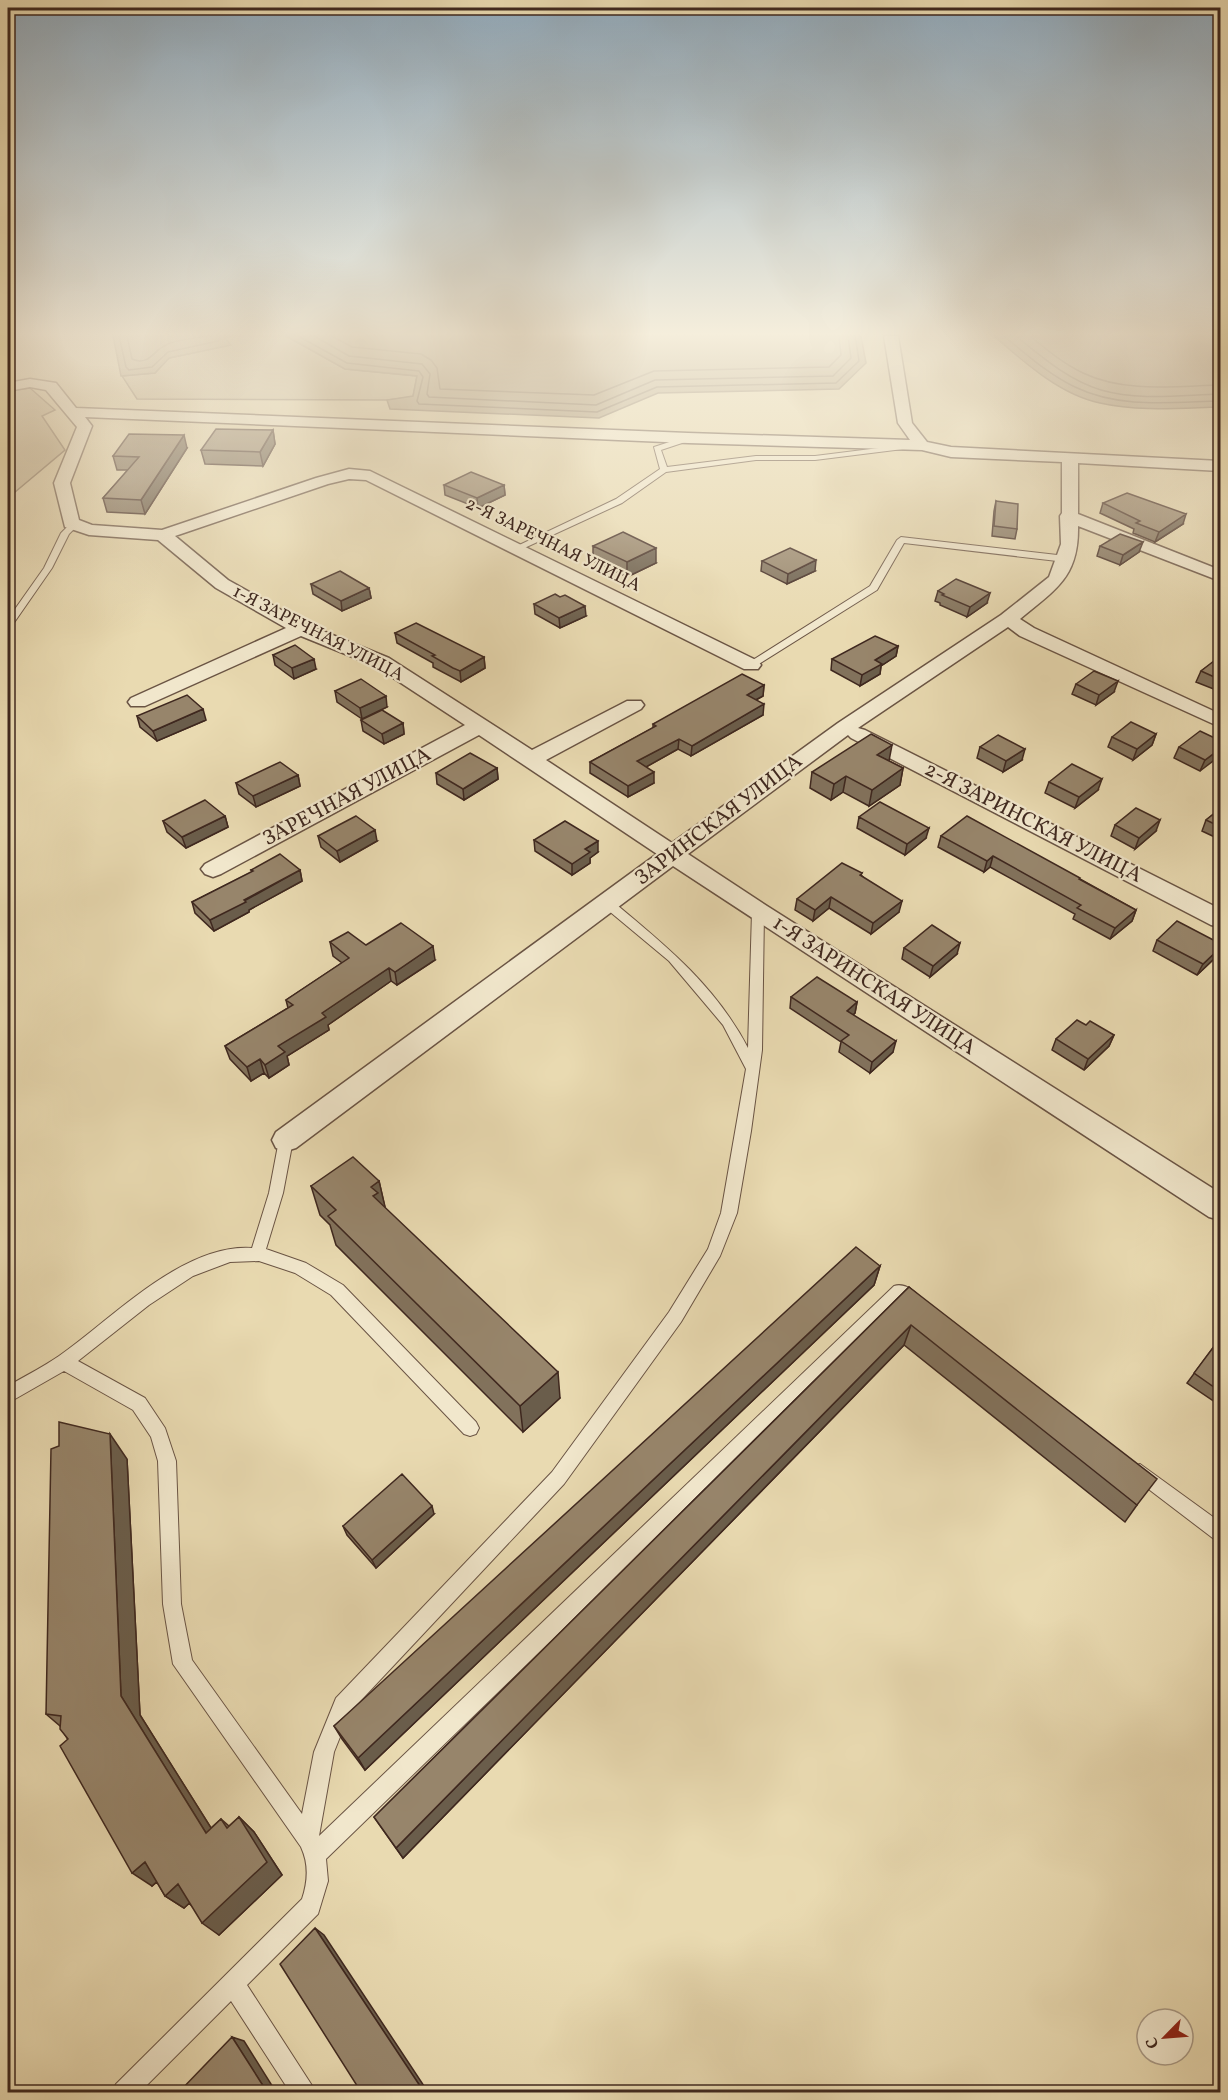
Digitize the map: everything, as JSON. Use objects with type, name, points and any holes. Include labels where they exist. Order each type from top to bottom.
[{"type":"street","points":[[75,524],[71,523],[62,483],[82,434]]},
{"type":"street","points":[[593,434],[922,445],[951,452],[1221,466]]},
{"type":"street","points":[[914,434],[922,445]]},
{"type":"street","name":"ЗАРИНСКАЯ УЛИЦА","points":[[286,1140],[845,727],[1008,619],[1056,580],[1066,560],[1070,544],[1068,516],[1070,459]]},
{"type":"street","name":"2-Я ЗАРЕЧНАЯ УЛИЦА","points":[[75,524],[89,530],[163,535],[322,481],[349,474],[370,476],[751,665]]},
{"type":"street","points":[[1068,516],[1221,576]]},
{"type":"street","name":"1-Я ЗАРЕЧНАЯ УЛИЦА","points":[[163,535],[222,584],[301,629],[382,662],[531,759]]},
{"type":"street","points":[[1008,619],[1027,632],[1221,721]]},
{"type":"street","points":[[138,702],[301,629]]},
{"type":"street","points":[[531,759],[634,705]]},
{"type":"street","name":"ЗАРЕЧНАЯ УЛИЦА","points":[[213,868],[480,726]]},
{"type":"street","name":"2-Я ЗАРИНСКАЯ УЛИЦА","points":[[845,727],[1221,920]]},
{"type":"street","name":"1-Я ЗАРИНСКАЯ УЛИЦА","points":[[531,759],[758,912],[1221,1208]]},
{"type":"lane","points":[[664,470],[657,449],[688,438]]},
{"type":"lane","points":[[516,548],[619,501],[664,470],[756,458],[815,458],[922,445]]},
{"type":"lane","points":[[8,624],[48,568],[65,533],[75,524]]},
{"type":"lane","points":[[751,665],[874,588],[901,540],[1066,560]]},
{"type":"lane","points":[[608,903],[673,958],[728,1022],[752,1068]]},
{"type":"lane","points":[[312,1847],[324,1752],[343,1705],[558,1478],[675,1317],[715,1251],[729,1213],[744,1131],[752,1068],[758,912]]},
{"type":"lane","points":[[257,1255],[276,1193],[286,1140]]},
{"type":"lane","points":[[8,1395],[64,1362],[160,1289],[204,1263],[232,1255],[257,1255],[286,1262],[317,1275],[337,1290],[470,1428]]},
{"type":"lane","points":[[312,1847],[900,1291],[928,1312]]},
{"type":"lane","points":[[64,1362],[139,1404],[159,1434],[167,1461],[172,1604],[183,1664],[312,1847],[319,1872],[317,1889],[310,1906],[124,2092]]},
{"type":"lane","points":[[1126,1462],[1221,1533]]},
{"type":"lane","points":[[232,1983],[303,2092]]},
{"type":"shaded area","points":[[8,434],[54,434],[65,450],[8,498]]},
{"type":"building","points":[[129,434],[184,435],[141,500],[103,498],[139,457],[113,456]]},
{"type":"building","points":[[212,434],[271,434],[260,452],[201,450]]},
{"type":"building","points":[[471,472],[504,485],[477,498],[444,485]]},
{"type":"building","points":[[1127,493],[1186,514],[1159,532],[1136,523],[1140,521],[1103,503]]},
{"type":"building","points":[[996,501],[1018,504],[1017,529],[994,526]]},
{"type":"building","points":[[623,532],[656,548],[627,562],[593,546]]},
{"type":"building","points":[[1120,534],[1143,542],[1123,555],[1100,546]]},
{"type":"building","points":[[790,548],[816,560],[788,574],[762,561]]},
{"type":"building","points":[[340,571],[369,588],[341,601],[311,584]]},
{"type":"building","points":[[956,579],[990,593],[970,607],[938,591]]},
{"type":"building","points":[[555,594],[560,597],[565,595],[585,606],[559,618],[534,604]]},
{"type":"building","points":[[416,623],[484,657],[460,671],[453,668],[432,656],[435,655],[395,633]]},
{"type":"building","points":[[875,636],[898,646],[875,660],[882,664],[862,675],[832,659]]},
{"type":"building","points":[[295,645],[314,659],[292,668],[273,655]]},
{"type":"building","points":[[1221,657],[1221,680],[1201,671]]},
{"type":"building","points":[[1094,671],[1118,681],[1099,695],[1076,684]]},
{"type":"building","points":[[742,674],[764,685],[747,695],[764,704],[692,746],[679,739],[637,761],[654,772],[628,786],[590,762],[656,726],[653,724]]},
{"type":"building","points":[[361,679],[386,696],[360,708],[335,691]]},
{"type":"building","points":[[187,695],[203,709],[153,731],[137,716]]},
{"type":"building","points":[[382,710],[403,723],[382,734],[361,720]]},
{"type":"building","points":[[1131,722],[1156,734],[1137,749],[1112,737]]},
{"type":"building","points":[[1200,731],[1221,741],[1221,748],[1205,760],[1179,747]]},
{"type":"building","points":[[871,734],[892,745],[877,755],[903,768],[872,790],[846,776],[834,784],[812,772]]},
{"type":"building","points":[[998,735],[1025,749],[1006,761],[980,747]]},
{"type":"building","points":[[470,753],[497,768],[463,789],[436,773]]},
{"type":"building","points":[[280,762],[298,775],[253,796],[236,783]]},
{"type":"building","points":[[1072,764],[1102,779],[1079,797],[1049,782]]},
{"type":"building","points":[[205,800],[225,816],[182,837],[163,821]]},
{"type":"building","points":[[880,802],[929,828],[907,844],[859,817]]},
{"type":"building","points":[[1136,808],[1160,820],[1139,838],[1115,825]]},
{"type":"building","points":[[1221,808],[1221,827],[1206,820]]},
{"type":"building","points":[[356,816],[375,830],[337,851],[318,836]]},
{"type":"building","points":[[967,816],[1136,910],[1115,928],[1077,908],[1081,905],[993,856],[987,861],[941,836]]},
{"type":"building","points":[[565,821],[598,841],[585,849],[590,852],[572,864],[534,840]]},
{"type":"building","points":[[280,854],[300,870],[244,900],[246,902],[210,920],[192,902],[253,871],[251,870]]},
{"type":"building","points":[[842,863],[862,873],[860,875],[902,901],[873,923],[831,897],[815,910],[797,899]]},
{"type":"building","points":[[1177,921],[1221,944],[1221,947],[1203,964],[1157,940]]},
{"type":"building","points":[[401,923],[433,946],[395,972],[389,968],[322,1013],[326,1017],[278,1046],[285,1052],[265,1065],[260,1059],[247,1067],[225,1046],[293,1005],[286,1000],[349,958],[330,942],[348,932],[366,945]]},
{"type":"building","points":[[932,925],[960,943],[933,966],[904,948]]},
{"type":"building","points":[[817,977],[857,1002],[847,1011],[896,1041],[872,1062],[841,1041],[849,1035],[791,997]]},
{"type":"building","points":[[1077,1020],[1086,1025],[1090,1021],[1114,1035],[1088,1059],[1056,1039]]},
{"type":"building","points":[[353,1157],[379,1181],[371,1187],[378,1193],[373,1196],[558,1372],[520,1406],[328,1216],[336,1210],[311,1186]]},
{"type":"building","points":[[856,1247],[880,1266],[358,1758],[334,1726]]},
{"type":"building","points":[[909,1287],[1157,1479],[1137,1505],[911,1325],[396,1848],[374,1817]]},
{"type":"building","points":[[1221,1337],[1221,1392],[1194,1373]]},
{"type":"building","points":[[59,1422],[110,1434],[121,1696],[206,1833],[221,1819],[227,1828],[239,1817],[267,1862],[202,1923],[178,1884],[165,1896],[145,1862],[132,1873],[60,1746],[68,1739],[60,1729],[61,1716],[46,1714],[51,1449],[59,1446]]},
{"type":"building","points":[[402,1474],[432,1506],[372,1560],[343,1526]]},
{"type":"building","points":[[315,1928],[424,2092],[361,2092],[280,1964]]},
{"type":"building","points":[[232,2037],[267,2092],[179,2092]]}]
